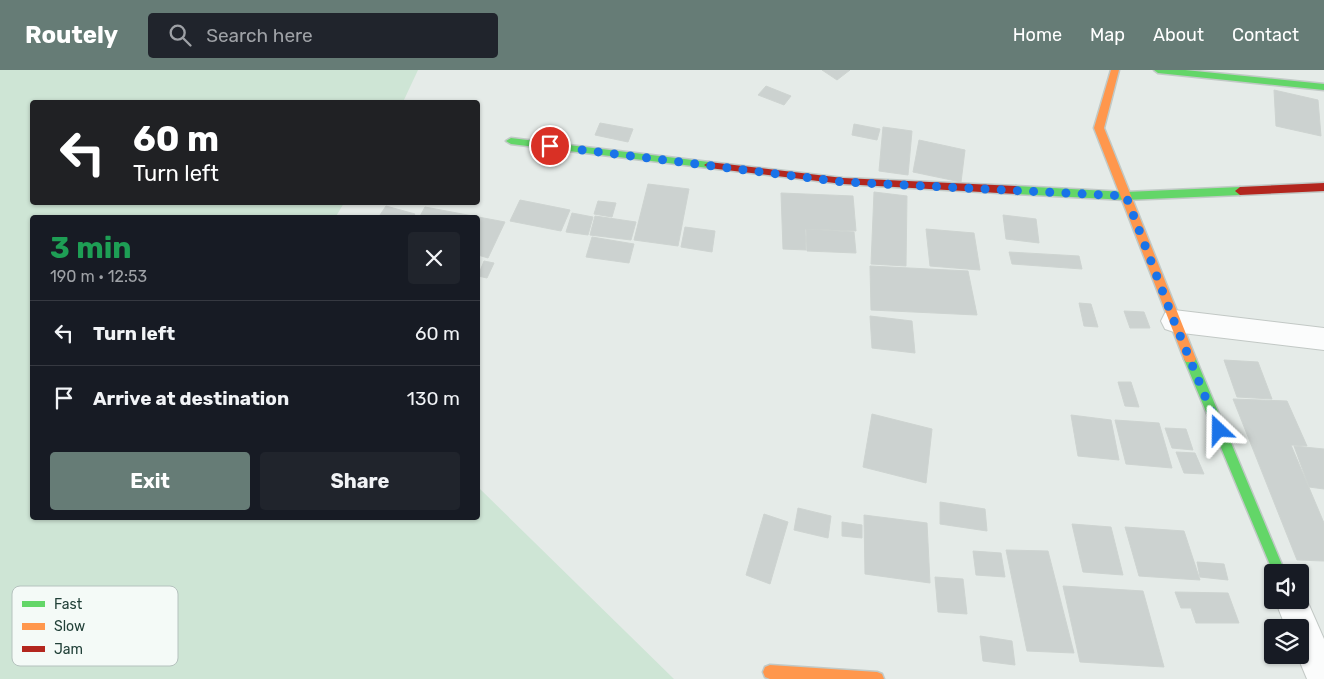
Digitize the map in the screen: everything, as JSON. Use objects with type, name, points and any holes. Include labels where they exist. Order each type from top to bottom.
[{"type":"street","points":[[1115,70],[1099,128],[1174,321],[1276,564]]},
{"type":"street","points":[[1158,70],[1324,87]]},
{"type":"street","points":[[511,141],[843,182],[1126,196],[1324,187]]},
{"type":"street","points":[[1174,321],[1324,339]]},
{"type":"street","points":[[1294,609],[1324,679]]},
{"type":"street","points":[[770,672],[877,679]]},
{"type":"green space","points":[[0,70],[418,70],[404,100],[30,100],[30,205],[343,205],[337,215],[30,215],[30,520],[480,520],[480,489],[674,679],[0,679]]},
{"type":"building","points":[[822,70],[850,70],[837,80]]},
{"type":"building","points":[[766,86],[791,96],[784,105],[758,95]]},
{"type":"building","points":[[1274,90],[1318,100],[1321,136],[1276,126]]},
{"type":"building","points":[[600,123],[633,129],[628,142],[595,135]]},
{"type":"building","points":[[854,124],[880,129],[877,140],[852,135]]},
{"type":"building","points":[[883,127],[912,131],[908,175],[879,171]]},
{"type":"building","points":[[919,140],[965,150],[961,182],[913,172]]},
{"type":"building","points":[[648,184],[689,189],[678,246],[634,240]]},
{"type":"building","points":[[874,192],[907,196],[906,266],[871,264]]},
{"type":"building","points":[[781,193],[853,196],[856,231],[805,229],[806,250],[783,249]]},
{"type":"building","points":[[520,200],[570,210],[561,231],[510,221]]},
{"type":"building","points":[[598,201],[616,203],[612,217],[594,214]]},
{"type":"building","points":[[386,206],[415,214],[414,215],[380,215]]},
{"type":"building","points":[[425,207],[468,215],[421,215]]},
{"type":"building","points":[[572,213],[593,217],[588,235],[566,232]]},
{"type":"building","points":[[1003,215],[1036,219],[1039,243],[1006,239]]},
{"type":"building","points":[[595,216],[636,222],[631,240],[590,235]]},
{"type":"building","points":[[480,217],[505,222],[488,258],[480,256]]},
{"type":"building","points":[[685,227],[715,231],[712,252],[681,247]]},
{"type":"building","points":[[806,229],[854,232],[856,253],[807,251]]},
{"type":"building","points":[[926,229],[974,233],[980,270],[930,266]]},
{"type":"building","points":[[592,237],[634,244],[629,263],[586,257]]},
{"type":"building","points":[[1009,252],[1079,256],[1082,269],[1012,264]]},
{"type":"building","points":[[484,261],[494,263],[487,278],[480,276]]},
{"type":"building","points":[[870,266],[968,271],[977,315],[871,310]]},
{"type":"building","points":[[1079,303],[1091,304],[1098,327],[1084,326]]},
{"type":"building","points":[[1124,311],[1144,312],[1150,328],[1130,328]]},
{"type":"building","points":[[870,316],[912,321],[915,353],[872,348]]},
{"type":"building","points":[[1224,360],[1258,362],[1272,399],[1237,397]]},
{"type":"building","points":[[1118,382],[1131,382],[1139,407],[1125,406]]},
{"type":"building","points":[[1233,399],[1287,401],[1307,446],[1291,445],[1324,523],[1324,561],[1297,560]]},
{"type":"building","points":[[872,414],[932,429],[926,483],[863,467]]},
{"type":"building","points":[[1071,415],[1111,420],[1119,460],[1078,456]]},
{"type":"building","points":[[1115,420],[1159,423],[1172,468],[1126,464]]},
{"type":"building","points":[[1165,428],[1186,429],[1193,450],[1172,448]]},
{"type":"building","points":[[1294,446],[1324,449],[1324,489],[1309,487]]},
{"type":"building","points":[[1176,452],[1195,453],[1204,474],[1184,473]]},
{"type":"building","points":[[940,502],[985,509],[987,531],[940,524]]},
{"type":"building","points":[[798,508],[831,516],[828,538],[794,530]]},
{"type":"building","points":[[764,514],[788,522],[770,584],[746,575]]},
{"type":"building","points":[[864,515],[927,523],[930,583],[865,574]]},
{"type":"building","points":[[842,522],[862,525],[862,538],[842,536]]},
{"type":"building","points":[[1072,524],[1111,527],[1123,575],[1083,572]]},
{"type":"building","points":[[1125,527],[1184,531],[1200,580],[1139,576]]},
{"type":"building","points":[[1006,550],[1048,551],[1074,653],[1027,651]]},
{"type":"building","points":[[973,551],[1001,553],[1005,577],[976,575]]},
{"type":"building","points":[[1197,562],[1224,564],[1228,580],[1200,577]]},
{"type":"building","points":[[935,577],[963,579],[967,614],[938,612]]},
{"type":"building","points":[[1063,586],[1143,591],[1164,667],[1080,662]]},
{"type":"building","points":[[1175,592],[1228,593],[1239,623],[1196,623],[1191,608],[1181,608]]},
{"type":"building","points":[[980,636],[1012,641],[1015,665],[983,661]]},
{"type":"traffic: fast","points":[[1158,70],[1324,87]]},
{"type":"traffic: fast","points":[[511,141],[709,165]]},
{"type":"traffic: fast","points":[[1016,190],[1126,196],[1240,191]]},
{"type":"traffic: fast","points":[[1190,359],[1276,564]]},
{"type":"traffic: slow","points":[[1115,70],[1099,128],[1190,359]]},
{"type":"traffic: slow","points":[[770,672],[877,679]]},
{"type":"traffic: jam","points":[[709,165],[843,181],[1016,190]]},
{"type":"traffic: jam","points":[[1240,191],[1324,187]]},
{"type":"route","points":[[550,146],[843,182],[1126,196],[1174,321],[1219,430]]}]
